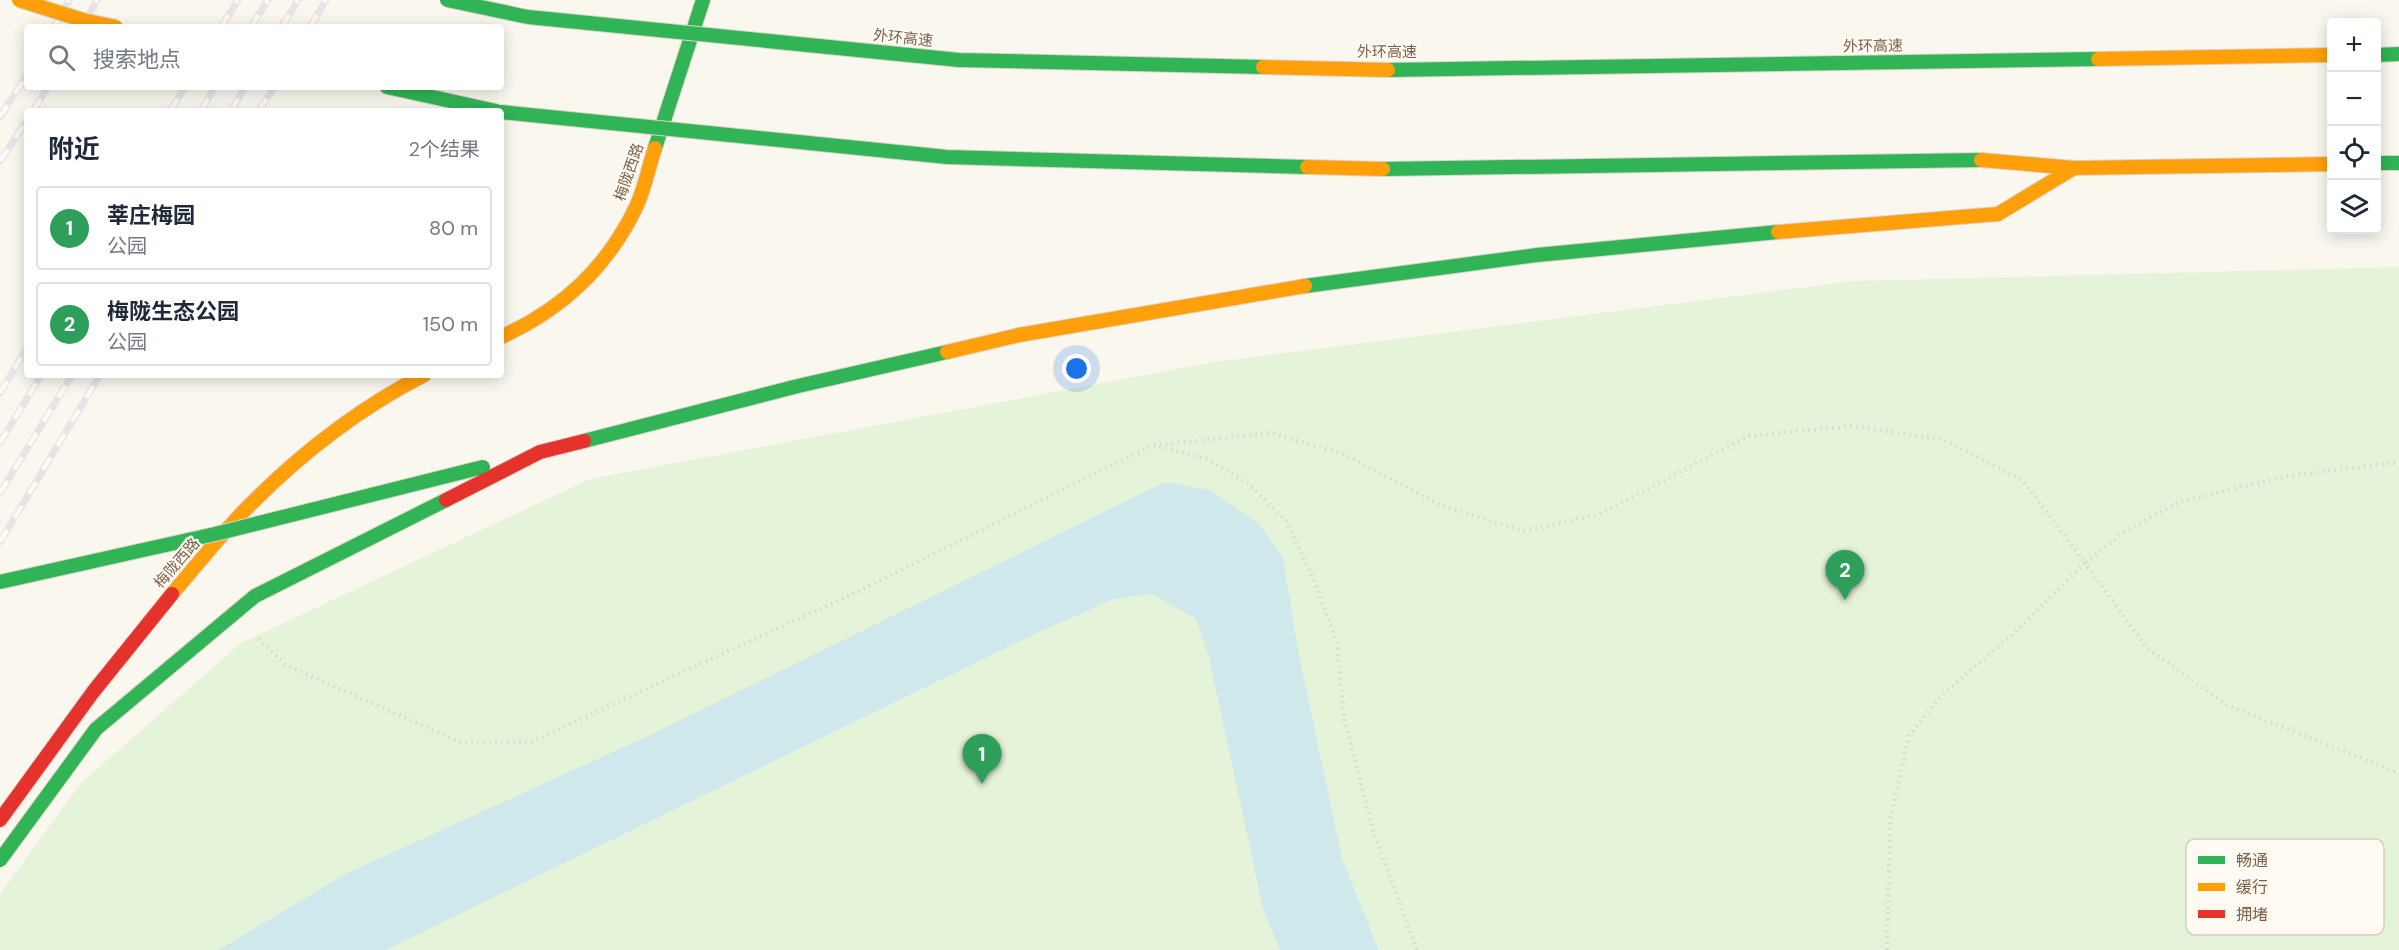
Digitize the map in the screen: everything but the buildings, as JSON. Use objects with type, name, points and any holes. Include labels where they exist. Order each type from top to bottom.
[{"type":"main road","points":[[19,0],[102,24]]},
{"type":"main road","name":"外环高速","points":[[447,0],[528,17],[959,60],[1388,70],[2327,55]]},
{"type":"main road","name":"梅陇西路","points":[[504,336],[523,327],[573,293],[611,251],[637,204],[704,0]]},
{"type":"main road","points":[[2381,55],[2399,54]]},
{"type":"main road","points":[[401,90],[482,108]]},
{"type":"main road","points":[[504,113],[947,157],[1383,169],[1996,160],[2074,168],[2327,164]]},
{"type":"main road","points":[[2381,163],[2399,163]]},
{"type":"main road","points":[[0,582],[215,534],[798,386],[1019,335],[1278,290],[1537,255],[1667,241],[1998,214],[2074,168]]},
{"type":"main road","name":"梅陇西路","points":[[0,820],[41,761],[148,621],[255,499],[319,441],[397,388],[418,378]]},
{"type":"main road","points":[[0,860],[96,729],[255,597],[540,452]]},
{"type":"path","points":[[252,633],[286,665],[462,743],[531,742],[861,590],[1153,445],[1272,433],[1346,455],[1442,506],[1523,531],[1597,515],[1749,436],[1852,426],[1945,440],[2022,480],[2147,648],[2227,705],[2399,773]]},
{"type":"path","points":[[1153,445],[1207,459],[1249,484],[1286,521],[1315,582],[1337,643],[1344,719],[1371,822],[1417,950]]},
{"type":"path","points":[[1887,950],[1890,819],[1909,736],[1941,696],[2016,632],[2085,563],[2128,530],[2182,501],[2294,475],[2399,462]]},
{"type":"green space","points":[[2399,267],[2399,950],[1379,950],[1342,858],[1298,650],[1283,557],[1257,523],[652,734],[345,874],[218,950],[0,950],[0,894],[81,783],[241,643],[590,479],[1215,362],[1854,281]]},
{"type":"green space","points":[[1152,594],[1196,618],[1209,658],[1263,909],[1280,950],[386,950],[1037,633],[1114,599]]},
{"type":"water","points":[[1165,482],[1210,490],[1258,523],[1283,557],[1298,650],[1342,858],[1379,950],[1280,950],[1263,909],[1209,658],[1196,619],[1152,594],[1114,599],[1037,633],[386,950],[218,950],[345,874],[652,734]]},
{"type":"railway","points":[[56,24],[69,0]]},
{"type":"railway","points":[[84,24],[97,0]]},
{"type":"railway","points":[[223,24],[238,0]]},
{"type":"railway","points":[[253,24],[268,0]]},
{"type":"railway","points":[[284,24],[298,0]]},
{"type":"railway","points":[[312,24],[326,0]]},
{"type":"railway","points":[[0,117],[24,80]]},
{"type":"railway","points":[[35,108],[46,90]]},
{"type":"railway","points":[[172,108],[183,90]]},
{"type":"railway","points":[[203,108],[213,90]]},
{"type":"railway","points":[[233,108],[243,90]]},
{"type":"railway","points":[[261,108],[272,90]]},
{"type":"railway","points":[[0,161],[24,125]]},
{"type":"railway","points":[[0,393],[24,353]]},
{"type":"railway","points":[[0,443],[39,378]]},
{"type":"railway","points":[[0,493],[70,378]]},
{"type":"railway","points":[[0,542],[98,378]]},
{"type":"traffic: fast","points":[[447,0],[528,17],[959,60],[1263,67]]},
{"type":"traffic: fast","points":[[655,148],[703,0]]},
{"type":"traffic: fast","points":[[2381,55],[2399,54]]},
{"type":"traffic: fast","points":[[1388,70],[2098,59]]},
{"type":"traffic: fast","points":[[401,90],[482,108]]},
{"type":"traffic: fast","points":[[504,112],[947,157],[1307,167]]},
{"type":"traffic: fast","points":[[1383,169],[1981,160]]},
{"type":"traffic: fast","points":[[2381,163],[2399,163]]},
{"type":"traffic: fast","points":[[1305,286],[1537,255],[1778,232]]},
{"type":"traffic: fast","points":[[584,441],[798,386],[947,352]]},
{"type":"traffic: fast","points":[[0,582],[215,534],[483,467]]},
{"type":"traffic: fast","points":[[0,860],[96,729],[255,596],[446,500]]},
{"type":"traffic: slow","points":[[19,0],[102,24]]},
{"type":"traffic: slow","points":[[2098,59],[2327,55]]},
{"type":"traffic: slow","points":[[1263,67],[1388,70]]},
{"type":"traffic: slow","points":[[504,336],[564,299],[598,267],[637,205],[655,148]]},
{"type":"traffic: slow","points":[[1981,160],[2074,168],[2327,164]]},
{"type":"traffic: slow","points":[[1307,167],[1383,169]]},
{"type":"traffic: slow","points":[[1778,232],[1998,214],[2074,168]]},
{"type":"traffic: slow","points":[[947,352],[1019,335],[1305,286]]},
{"type":"traffic: slow","points":[[172,594],[238,517],[288,469],[353,418],[418,378]]},
{"type":"traffic: jam","points":[[446,500],[540,452],[584,441]]},
{"type":"traffic: jam","points":[[0,820],[93,692],[172,594]]},
{"type":"place","name":"梅陇生态公园","points":[[1845,600]]},
{"type":"place","name":"莘庄梅园","points":[[982,784]]}]
